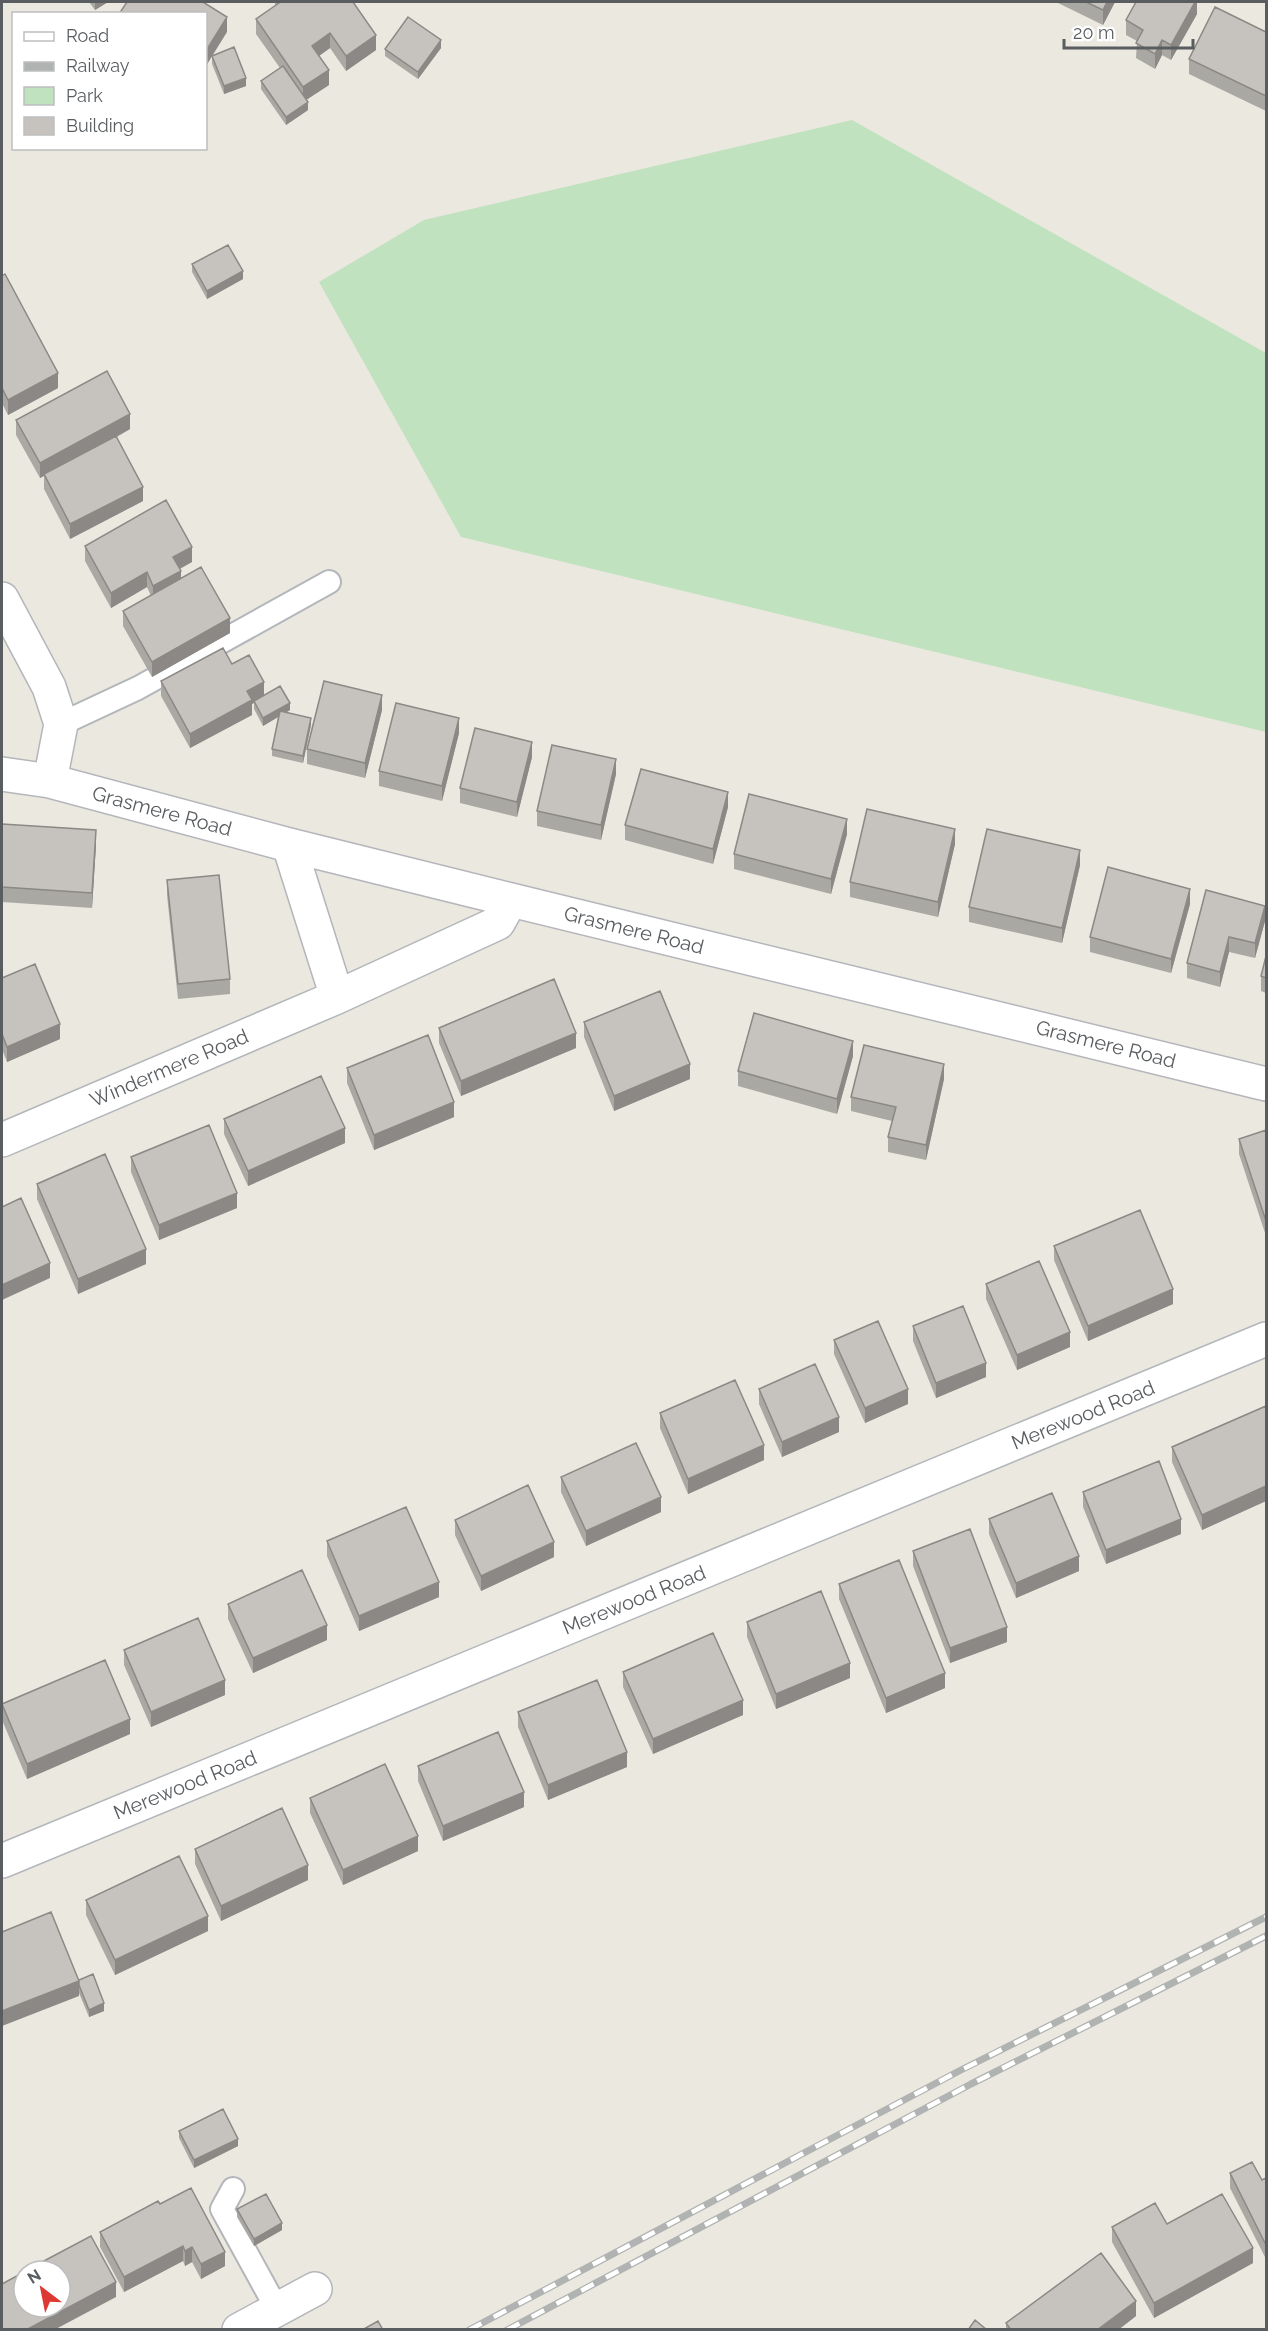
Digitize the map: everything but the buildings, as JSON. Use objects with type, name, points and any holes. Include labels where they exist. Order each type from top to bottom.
[{"type":"street","points":[[2,599],[49,687],[61,724],[50,781]]},
{"type":"street","name":"Grasmere Road","points":[[2,774],[50,781],[289,845],[1266,1084]]},
{"type":"street","points":[[289,845],[337,997]]},
{"type":"street","name":"Windermere Road","points":[[2,1140],[337,997],[498,923],[511,900]]},
{"type":"street","name":"Merewood Road","points":[[2,1861],[1266,1339]]},
{"type":"street","points":[[239,2330],[315,2289]]},
{"type":"lane","points":[[61,724],[138,688],[330,582]]},
{"type":"lane","points":[[233,2189],[222,2209],[278,2309]]},
{"type":"green space","points":[[852,120],[1266,353],[1266,732],[461,537],[319,282],[424,220]]},
{"type":"railway","points":[[469,2330],[959,2071],[1266,1917]]},
{"type":"railway","points":[[507,2330],[971,2084],[1266,1936]]}]
